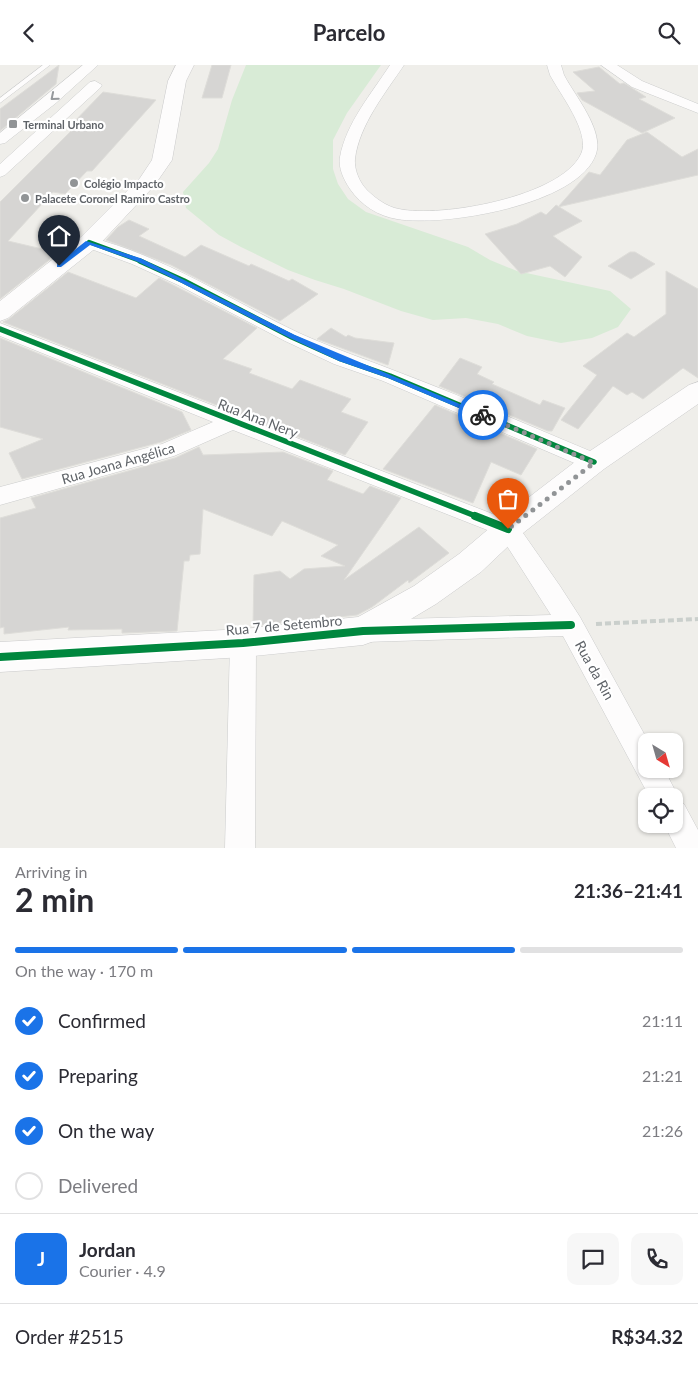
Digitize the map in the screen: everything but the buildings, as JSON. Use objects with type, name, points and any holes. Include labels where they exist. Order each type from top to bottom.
[{"type":"street","points":[[0,140],[51,100],[91,65]]},
{"type":"street","points":[[0,313],[89,242],[147,182],[162,160],[177,81],[185,65]]},
{"type":"street","points":[[397,65],[356,132],[347,157],[350,176],[360,193],[378,206],[396,214],[419,217],[460,215],[506,205],[539,192],[574,173],[589,154],[590,139],[554,65]]},
{"type":"street","points":[[608,65],[637,84],[698,109]]},
{"type":"street","points":[[0,172],[95,85]]},
{"type":"street","points":[[89,242],[138,259],[292,337],[341,359],[390,377],[594,463]]},
{"type":"street","name":"Rua Ana Nery","points":[[0,329],[508,529]]},
{"type":"street","name":"Rua 7 de Setembro","points":[[363,631],[425,595],[470,563],[508,529],[594,463],[698,391]]},
{"type":"street","name":"Rua Joana Angélica","points":[[0,496],[167,451],[233,422]]},
{"type":"street","name":"Rua da Rin","points":[[508,529],[552,593],[571,625],[638,749]]},
{"type":"street","name":"Rua 7 de Setembro","points":[[0,657],[243,643],[363,631],[571,625]]},
{"type":"street","points":[[240,848],[243,643]]},
{"type":"street","points":[[683,831],[692,848]]},
{"type":"lane","points":[[0,101],[47,65]]},
{"type":"path","points":[[571,625],[698,619]]},
{"type":"green space","points":[[246,65],[381,65],[347,113],[333,140],[333,169],[338,184],[348,199],[366,212],[468,247],[490,260],[517,271],[610,291],[631,309],[618,327],[592,338],[561,343],[527,336],[498,324],[466,318],[433,320],[401,311],[288,270],[219,235],[186,208],[183,192],[209,163],[218,149],[232,100]]},
{"type":"cycle path","points":[[89,242],[138,260],[184,281],[292,337],[341,359],[390,376],[594,462]]},
{"type":"cycle path","points":[[0,329],[508,529]]},
{"type":"cycle path","points":[[0,657],[243,643],[363,631],[571,625]]},
{"type":"way so far","points":[[483,415],[594,463],[508,529]]},
{"type":"place","name":"Terminal Urbano","points":[[13,124]]},
{"type":"place","name":"Colégio Impacto","points":[[74,183]]},
{"type":"place","name":"Palacete Coronel Ramiro Castro","points":[[25,198]]},
{"type":"route","points":[[59,266],[89,242],[138,259],[237,307],[292,337],[341,359],[483,415]]}]
